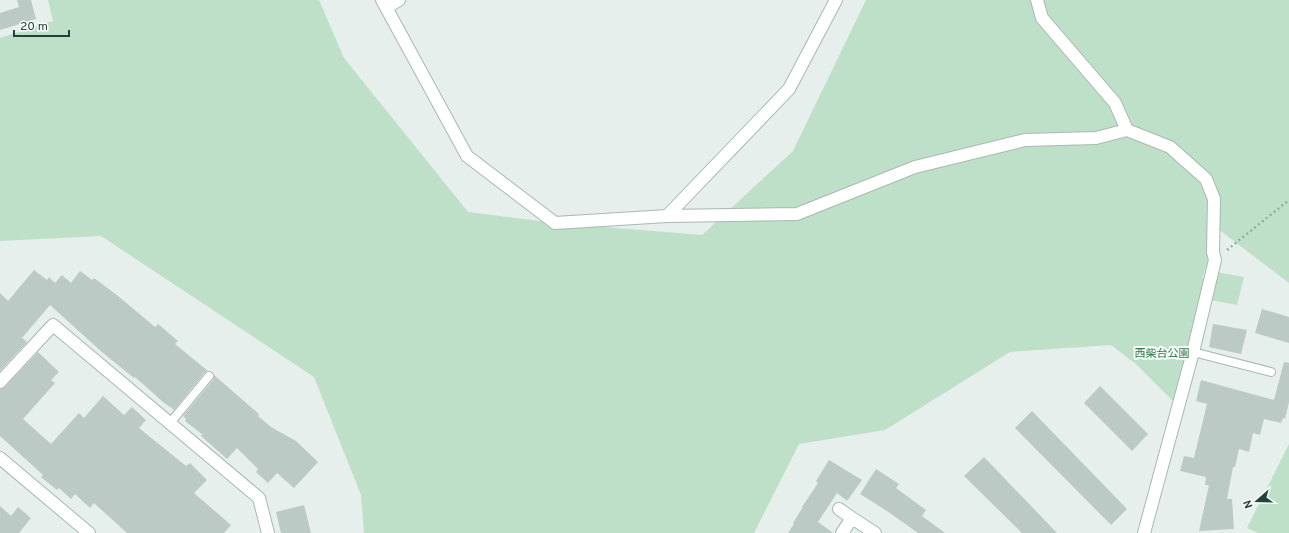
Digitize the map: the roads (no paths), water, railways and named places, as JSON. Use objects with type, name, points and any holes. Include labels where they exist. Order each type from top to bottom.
[{"type":"street","points":[[398,0],[384,3],[467,156],[555,222],[667,216],[797,214],[915,167],[1024,140],[1096,138],[1127,130],[1170,147],[1206,179],[1214,199],[1213,252],[1215,260],[1193,352],[1144,533]]},
{"type":"street","points":[[667,216],[789,89],[836,0]]},
{"type":"street","points":[[1037,0],[1042,18],[1115,103],[1127,130]]},
{"type":"street","points":[[0,382],[53,326],[259,498],[268,533]]},
{"type":"street","points":[[0,458],[89,533]]},
{"type":"street","points":[[839,509],[875,533]]},
{"type":"street","points":[[842,533],[852,518]]},
{"type":"lane","points":[[1193,352],[1271,372]]},
{"type":"lane","points":[[170,423],[209,376]]},
{"type":"park label","name":"西柴台公園","points":[[1162,354]]}]
